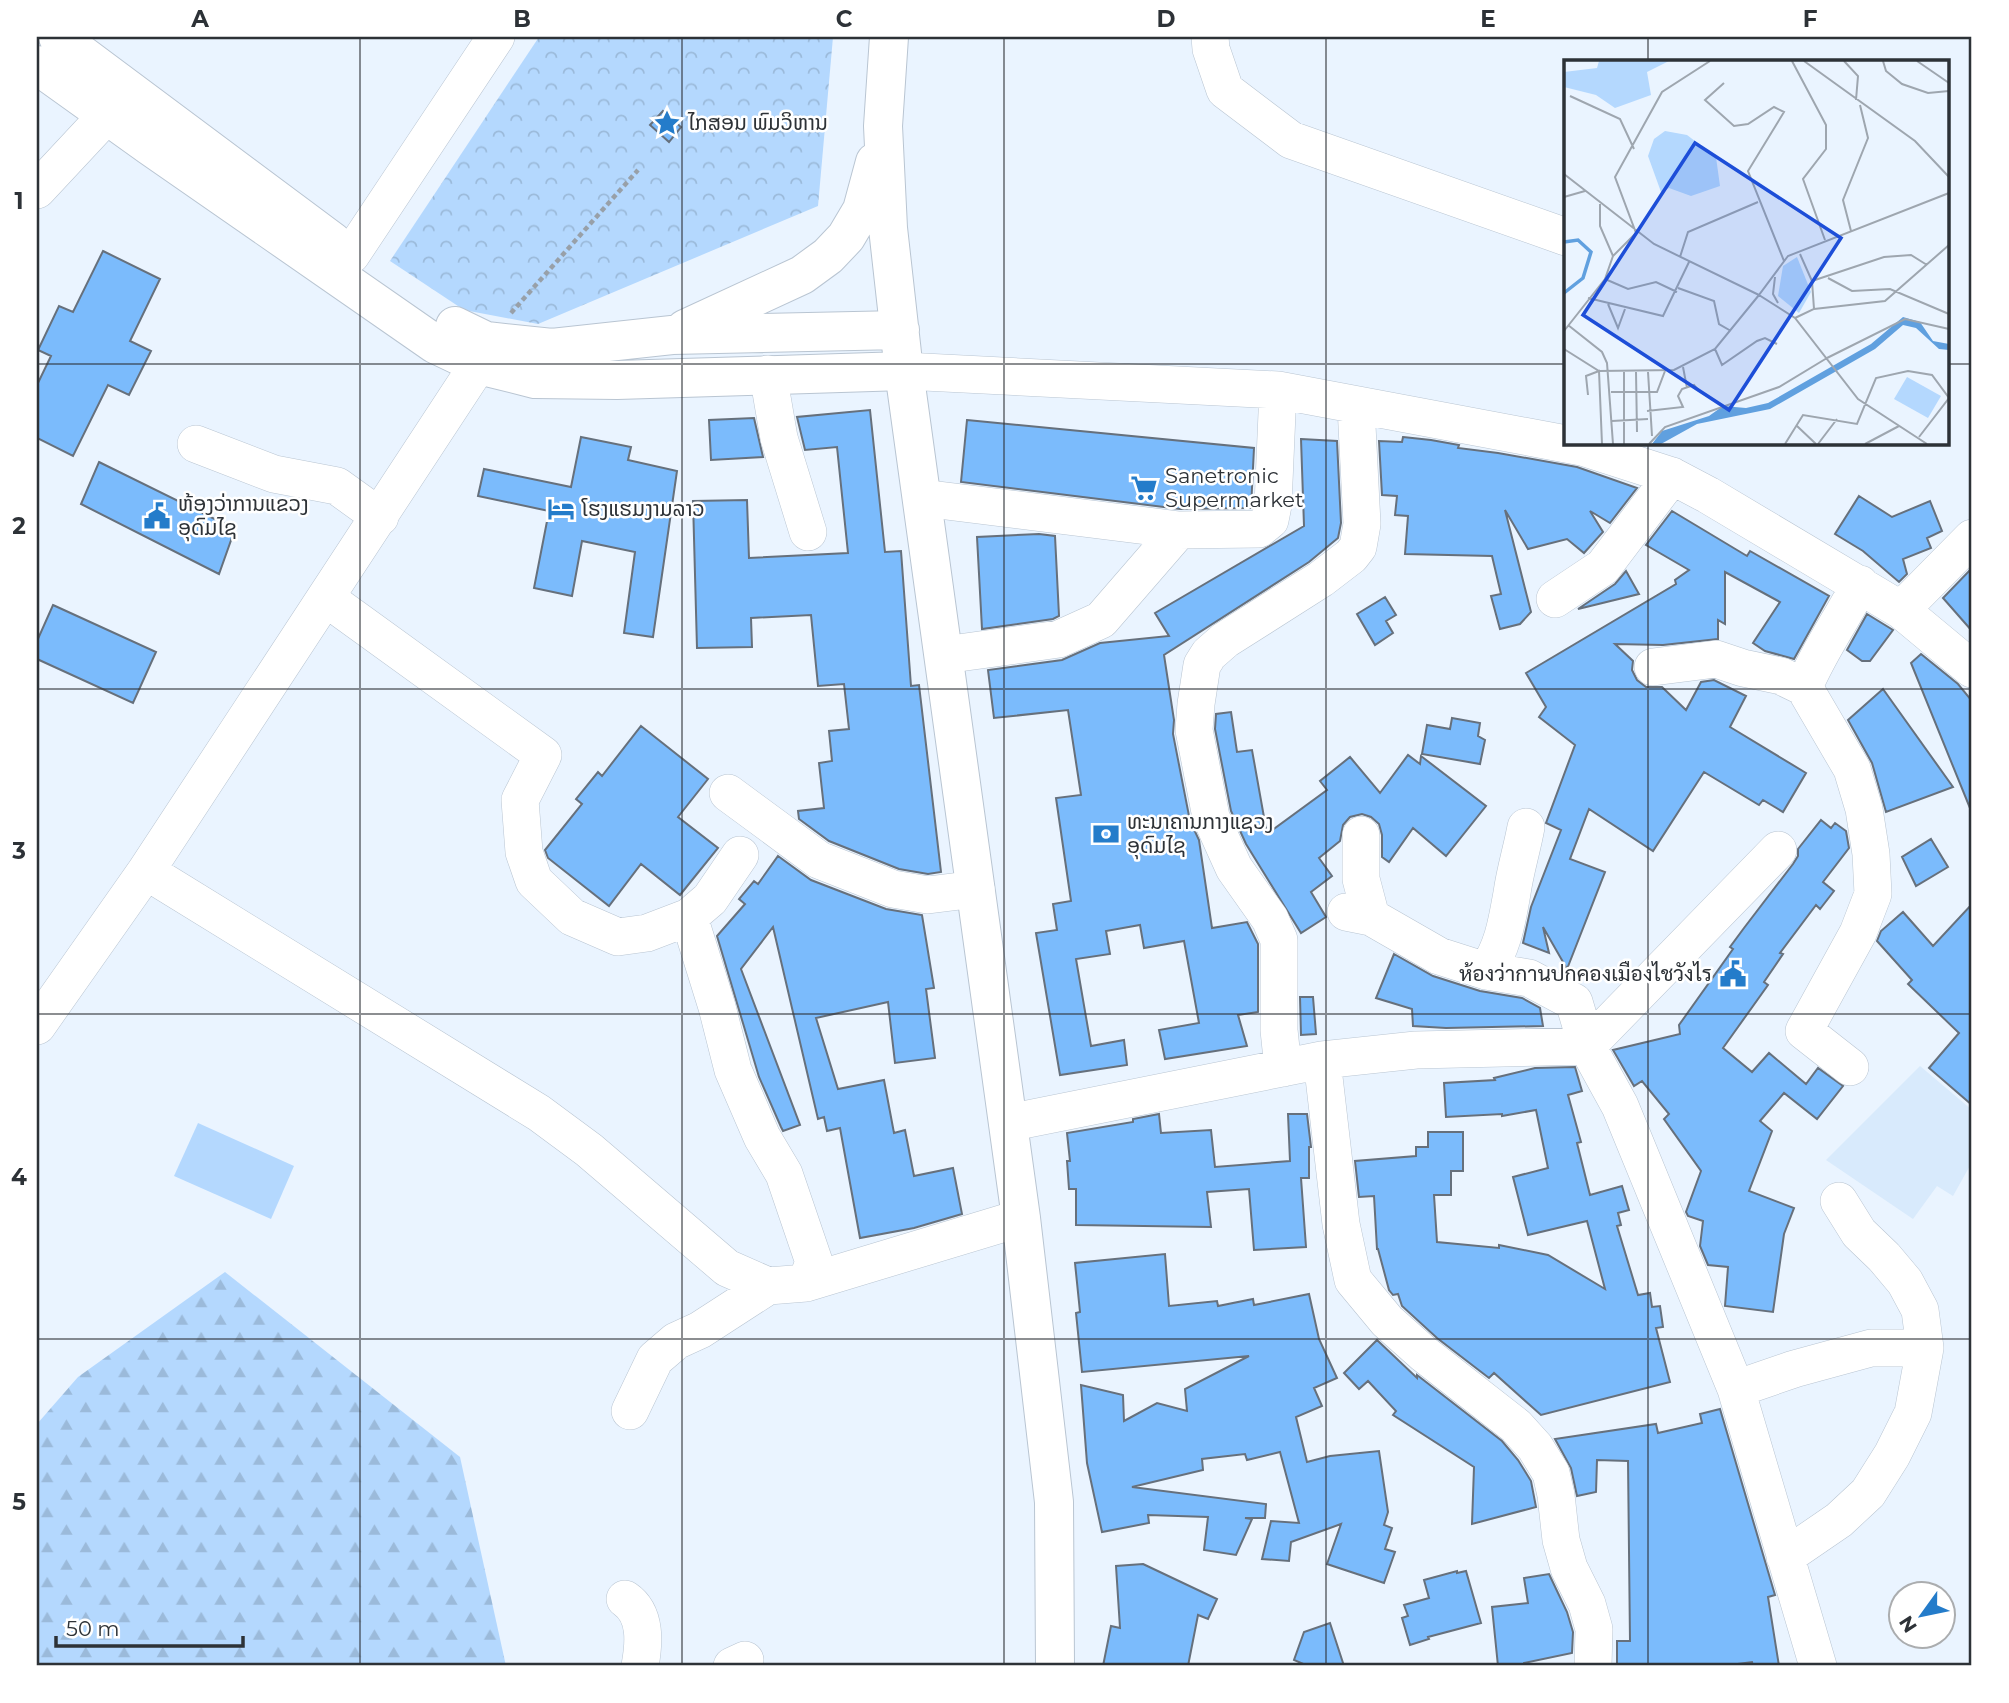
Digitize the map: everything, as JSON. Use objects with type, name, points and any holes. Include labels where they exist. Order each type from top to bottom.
[{"type":"main road","points":[[58,37],[159,133],[435,344],[486,349],[552,348],[672,335],[900,330]]},
{"type":"main road","points":[[889,37],[883,125],[888,229],[904,371],[1021,1218],[1054,1502],[1055,1666]]},
{"type":"main road","points":[[37,65],[107,115],[159,133],[351,255],[447,323],[535,379],[617,380],[904,371]]},
{"type":"main road","points":[[672,335],[802,275],[828,256],[846,237],[862,210],[883,125]]},
{"type":"street","points":[[351,255],[496,37]]},
{"type":"street","points":[[1210,37],[1210,49],[1224,90],[1291,141],[1564,236]]},
{"type":"street","points":[[37,190],[107,115]]},
{"type":"street","points":[[39,1018],[146,871],[380,517],[486,349]]},
{"type":"street","points":[[904,371],[1278,390],[1564,442]]},
{"type":"street","points":[[768,374],[779,438],[808,532]]},
{"type":"street","points":[[922,498],[1178,530],[1259,529],[1270,520],[1273,505],[1278,390]]},
{"type":"street","points":[[1283,1068],[1279,1030],[1279,940],[1270,919],[1234,868],[1211,817],[1194,730],[1196,704],[1202,665],[1209,654],[1225,640],[1321,579],[1351,556],[1358,547],[1362,524],[1356,406]]},
{"type":"street","points":[[196,444],[274,474],[337,486],[380,517]]},
{"type":"street","points":[[1584,445],[1672,476],[1708,495],[1900,610],[1972,669]]},
{"type":"street","points":[[1555,599],[1603,568],[1672,476]]},
{"type":"street","points":[[943,655],[1059,639],[1101,620],[1178,530]]},
{"type":"street","points":[[1900,610],[1972,538]]},
{"type":"street","points":[[1804,687],[1814,662],[1838,626],[1860,584]]},
{"type":"street","points":[[326,598],[543,755],[520,800],[524,852],[534,881],[572,917],[618,937],[647,933],[689,917],[710,899],[740,855]]},
{"type":"street","points":[[1653,667],[1716,659],[1781,676],[1804,687],[1852,769],[1864,809],[1871,853],[1872,894],[1858,933],[1804,1031],[1850,1067]]},
{"type":"street","points":[[728,793],[819,860],[893,889],[928,895],[976,889]]},
{"type":"street","points":[[1486,971],[1498,955],[1509,917],[1526,827]]},
{"type":"street","points":[[1362,835],[1359,915],[1439,956],[1486,971],[1529,978],[1574,1002],[1587,1046],[1620,1106],[1736,1389],[1818,1666]]},
{"type":"street","points":[[1008,1123],[1322,1060],[1416,1050],[1587,1046],[1778,850]]},
{"type":"street","points":[[146,871],[539,1113],[589,1150],[727,1268],[768,1286],[806,1283],[1021,1218]]},
{"type":"street","points":[[689,917],[733,1070],[762,1137],[783,1174],[814,1262],[806,1283]]},
{"type":"street","points":[[1322,1060],[1341,1224],[1353,1280],[1387,1321],[1424,1354],[1516,1426],[1535,1447],[1550,1473],[1556,1494],[1561,1540],[1569,1568],[1587,1604],[1594,1629],[1594,1666]]},
{"type":"street","points":[[1785,1557],[1839,1520],[1868,1493],[1892,1455],[1913,1413],[1926,1348],[1920,1310],[1905,1282],[1884,1257],[1858,1233],[1839,1201]]},
{"type":"street","points":[[630,1411],[655,1359],[677,1340],[700,1330],[768,1286]]},
{"type":"street","points":[[1736,1389],[1794,1369],[1871,1348],[1926,1348]]},
{"type":"street","points":[[625,1600],[633,1605],[644,1636],[640,1666]]},
{"type":"path","points":[[486,349],[638,170]]},
{"type":"shaded area","points":[[1920,1066],[1972,1110],[1972,1162],[1953,1196],[1937,1186],[1913,1219],[1826,1160]]},
{"type":"green space","points":[[539,37],[833,37],[818,206],[538,324],[464,310],[390,261]]},
{"type":"green space","points":[[198,1123],[294,1166],[271,1219],[174,1176]]},
{"type":"green space","points":[[225,1272],[460,1457],[506,1666],[37,1666],[37,1424],[78,1377]]},
{"type":"building","points":[[663,111],[681,127],[669,142],[650,125]]},
{"type":"building","points":[[103,251],[160,279],[130,341],[151,351],[129,395],[108,385],[73,456],[37,438],[37,385],[51,356],[38,350],[59,306],[73,312]]},
{"type":"building","points":[[870,410],[885,552],[901,551],[911,686],[919,685],[941,872],[928,874],[899,869],[829,841],[799,819],[798,811],[824,808],[819,763],[832,761],[829,731],[849,729],[844,684],[818,686],[811,615],[751,618],[752,647],[697,648],[693,501],[747,500],[749,558],[848,553],[837,447],[805,450],[797,417]]},
{"type":"building","points":[[754,418],[763,457],[711,460],[709,420]]},
{"type":"building","points":[[967,420],[1254,448],[1251,508],[1180,509],[961,482]]},
{"type":"building","points":[[581,437],[631,447],[628,460],[677,471],[653,637],[624,633],[635,552],[582,541],[572,596],[534,588],[549,511],[478,496],[484,469],[571,487]]},
{"type":"building","points":[[1403,437],[1577,467],[1637,488],[1610,523],[1590,511],[1603,532],[1584,553],[1567,539],[1528,549],[1505,510],[1531,612],[1520,624],[1500,629],[1491,596],[1501,594],[1492,556],[1405,554],[1408,516],[1395,515],[1397,496],[1382,495],[1379,441],[1402,442]]},
{"type":"building","points":[[1301,439],[1337,441],[1341,523],[1338,538],[1309,562],[1164,655],[1174,720],[1173,734],[1190,821],[1199,840],[1212,928],[1247,922],[1258,944],[1258,1012],[1238,1015],[1247,1046],[1165,1059],[1159,1030],[1199,1023],[1184,941],[1144,948],[1140,925],[1106,931],[1110,954],[1076,959],[1091,1046],[1124,1040],[1127,1065],[1060,1075],[1036,933],[1057,930],[1053,904],[1071,901],[1056,798],[1081,795],[1068,710],[994,718],[988,670],[1062,660],[1100,643],[1169,636],[1155,613],[1304,526]]},
{"type":"building","name":"ຫ້ອງວ່າການແຂວງ ອຸດົມໄຊ","points":[[99,462],[235,529],[219,574],[81,504]]},
{"type":"building","points":[[1859,496],[1892,517],[1930,501],[1942,531],[1927,538],[1931,548],[1903,559],[1907,574],[1899,582],[1863,551],[1835,534]]},
{"type":"building","points":[[1672,511],[1747,556],[1750,551],[1829,596],[1794,659],[1765,651],[1753,643],[1780,602],[1725,572],[1725,624],[1718,620],[1718,639],[1663,645],[1615,644],[1633,661],[1632,670],[1637,680],[1646,687],[1662,687],[1686,710],[1701,682],[1714,680],[1746,696],[1730,727],[1806,773],[1783,812],[1763,800],[1759,805],[1704,772],[1653,851],[1589,809],[1570,859],[1605,872],[1567,969],[1543,927],[1549,953],[1523,943],[1531,907],[1561,830],[1546,823],[1575,745],[1539,717],[1546,707],[1526,673],[1676,584],[1675,580],[1689,570],[1646,545]]},
{"type":"building","points":[[1039,534],[1055,536],[1059,616],[982,629],[977,537]]},
{"type":"building","points":[[1972,568],[1972,631],[1943,598]]},
{"type":"building","points":[[1626,571],[1639,594],[1578,609],[1615,584]]},
{"type":"building","points":[[1385,597],[1396,615],[1386,621],[1393,633],[1375,645],[1357,614]]},
{"type":"building","points":[[53,605],[156,652],[133,703],[37,659],[37,641]]},
{"type":"building","points":[[1867,614],[1893,630],[1870,661],[1862,661],[1847,650]]},
{"type":"building","points":[[1921,654],[1958,684],[1972,701],[1972,813],[1911,663]]},
{"type":"building","points":[[1883,689],[1953,787],[1886,812],[1872,763],[1848,720]]},
{"type":"building","points":[[1231,712],[1237,752],[1252,750],[1267,834],[1327,790],[1320,781],[1350,757],[1380,793],[1408,755],[1420,764],[1421,756],[1486,806],[1446,856],[1413,828],[1389,862],[1382,857],[1379,824],[1362,814],[1350,817],[1343,825],[1340,841],[1319,858],[1332,876],[1311,892],[1326,917],[1301,933],[1246,844],[1231,811],[1215,729],[1216,714]]},
{"type":"building","points":[[1452,718],[1480,723],[1478,736],[1485,740],[1480,764],[1422,754],[1427,725],[1450,729]]},
{"type":"building","points":[[641,726],[708,779],[678,817],[718,848],[680,895],[641,864],[609,906],[548,858],[545,850],[582,804],[576,799],[598,772],[602,776]]},
{"type":"building","points":[[1821,820],[1831,828],[1835,823],[1846,831],[1849,848],[1823,882],[1834,891],[1820,909],[1816,905],[1780,953],[1783,954],[1764,982],[1768,985],[1723,1048],[1752,1072],[1769,1053],[1806,1084],[1818,1068],[1843,1086],[1817,1119],[1784,1093],[1760,1121],[1772,1131],[1749,1191],[1794,1208],[1784,1234],[1773,1312],[1725,1306],[1728,1267],[1708,1265],[1700,1246],[1703,1221],[1688,1216],[1686,1212],[1701,1171],[1664,1119],[1669,1114],[1642,1081],[1634,1086],[1613,1050],[1680,1034],[1679,1025],[1733,949],[1730,947],[1793,864],[1798,856],[1798,849]]},
{"type":"building","points":[[1931,839],[1948,867],[1916,886],[1902,857]]},
{"type":"building","points":[[778,856],[811,880],[886,909],[922,915],[934,988],[926,989],[935,1058],[895,1063],[888,1002],[816,1018],[838,1089],[884,1080],[894,1133],[905,1130],[914,1176],[953,1168],[962,1214],[914,1228],[860,1238],[840,1128],[827,1131],[824,1117],[818,1119],[773,927],[741,969],[800,1125],[783,1131],[759,1077],[717,936],[745,904],[739,899],[754,881],[758,884]]},
{"type":"building","points":[[1972,904],[1972,1105],[1929,1068],[1959,1033],[1908,984],[1912,980],[1877,941],[1881,931],[1903,912],[1933,946]]},
{"type":"building","points":[[1394,954],[1433,976],[1480,991],[1522,998],[1540,1008],[1543,1026],[1413,1026],[1412,1009],[1376,998]]},
{"type":"building","points":[[1300,997],[1313,997],[1316,1034],[1301,1035]]},
{"type":"building","points":[[1575,1067],[1582,1091],[1568,1095],[1581,1142],[1577,1143],[1590,1195],[1622,1186],[1629,1210],[1618,1213],[1621,1225],[1617,1226],[1638,1295],[1650,1293],[1652,1307],[1660,1306],[1663,1327],[1656,1328],[1670,1382],[1541,1415],[1494,1373],[1489,1378],[1437,1338],[1402,1306],[1398,1294],[1393,1295],[1389,1290],[1377,1249],[1374,1196],[1359,1197],[1355,1161],[1416,1156],[1416,1147],[1428,1147],[1428,1132],[1463,1132],[1463,1171],[1451,1171],[1451,1195],[1434,1195],[1437,1242],[1499,1248],[1499,1245],[1548,1255],[1605,1289],[1587,1221],[1528,1235],[1513,1177],[1548,1168],[1536,1110],[1502,1116],[1446,1117],[1444,1083],[1495,1080],[1494,1078],[1535,1068]]},
{"type":"building","points":[[1159,1114],[1161,1133],[1211,1130],[1215,1167],[1290,1161],[1288,1114],[1307,1114],[1311,1147],[1309,1178],[1301,1178],[1306,1247],[1254,1250],[1249,1189],[1207,1192],[1211,1227],[1076,1225],[1076,1189],[1069,1189],[1067,1133],[1133,1122],[1133,1119]]},
{"type":"building","points":[[1165,1254],[1169,1306],[1217,1301],[1218,1306],[1253,1299],[1254,1305],[1309,1294],[1319,1339],[1337,1378],[1314,1388],[1322,1406],[1296,1417],[1307,1462],[1330,1456],[1379,1451],[1388,1512],[1384,1525],[1392,1528],[1385,1549],[1395,1552],[1384,1583],[1327,1564],[1341,1524],[1291,1542],[1289,1561],[1262,1559],[1271,1521],[1299,1523],[1280,1452],[1247,1460],[1245,1454],[1202,1459],[1203,1470],[1132,1487],[1266,1504],[1265,1518],[1245,1518],[1252,1519],[1236,1555],[1204,1550],[1208,1517],[1148,1515],[1149,1523],[1102,1532],[1087,1463],[1081,1385],[1123,1395],[1124,1421],[1157,1403],[1187,1411],[1185,1389],[1249,1356],[1082,1372],[1076,1313],[1080,1312],[1075,1263]]},
{"type":"building","points":[[1377,1340],[1417,1378],[1417,1375],[1502,1441],[1531,1481],[1536,1507],[1472,1524],[1474,1467],[1393,1415],[1396,1411],[1368,1381],[1359,1389],[1344,1373]]},
{"type":"building","points":[[1720,1409],[1775,1595],[1768,1597],[1779,1666],[1753,1666],[1752,1662],[1722,1666],[1617,1666],[1617,1641],[1630,1641],[1628,1461],[1597,1460],[1596,1492],[1577,1496],[1571,1468],[1555,1439],[1656,1424],[1658,1433],[1702,1423],[1700,1414]]},
{"type":"building","points":[[1143,1564],[1217,1599],[1208,1619],[1198,1615],[1188,1666],[1103,1666],[1111,1626],[1120,1628],[1116,1566]]},
{"type":"building","points":[[1466,1571],[1481,1623],[1428,1637],[1429,1639],[1410,1645],[1402,1618],[1408,1616],[1404,1605],[1429,1598],[1424,1580]]},
{"type":"building","points":[[1549,1574],[1567,1612],[1573,1632],[1572,1653],[1524,1663],[1524,1666],[1498,1666],[1492,1607],[1528,1603],[1524,1578]]},
{"type":"building","points":[[1330,1623],[1344,1666],[1308,1666],[1294,1660],[1304,1632]]},
{"type":"place","name":"ໄກສອນ ພົມວິຫານ","points":[[667,123]]},
{"type":"place","name":"Sanetronic Supermarket","points":[[1144,488]]},
{"type":"place","name":"ໂຮງແຮມງາມລາວ","points":[[561,509]]},
{"type":"place","name":"ຫ້ອງວ່າການແຂວງ ອຸດົມໄຊ","points":[[157,516]]},
{"type":"place","name":"ທະນາຄານກາງແຊວງ ອຸດົມໄຊ","points":[[1106,834]]},
{"type":"place","name":"ห้องว่ากานปกคองเมืองไชวังไร","points":[[1733,974]]}]
